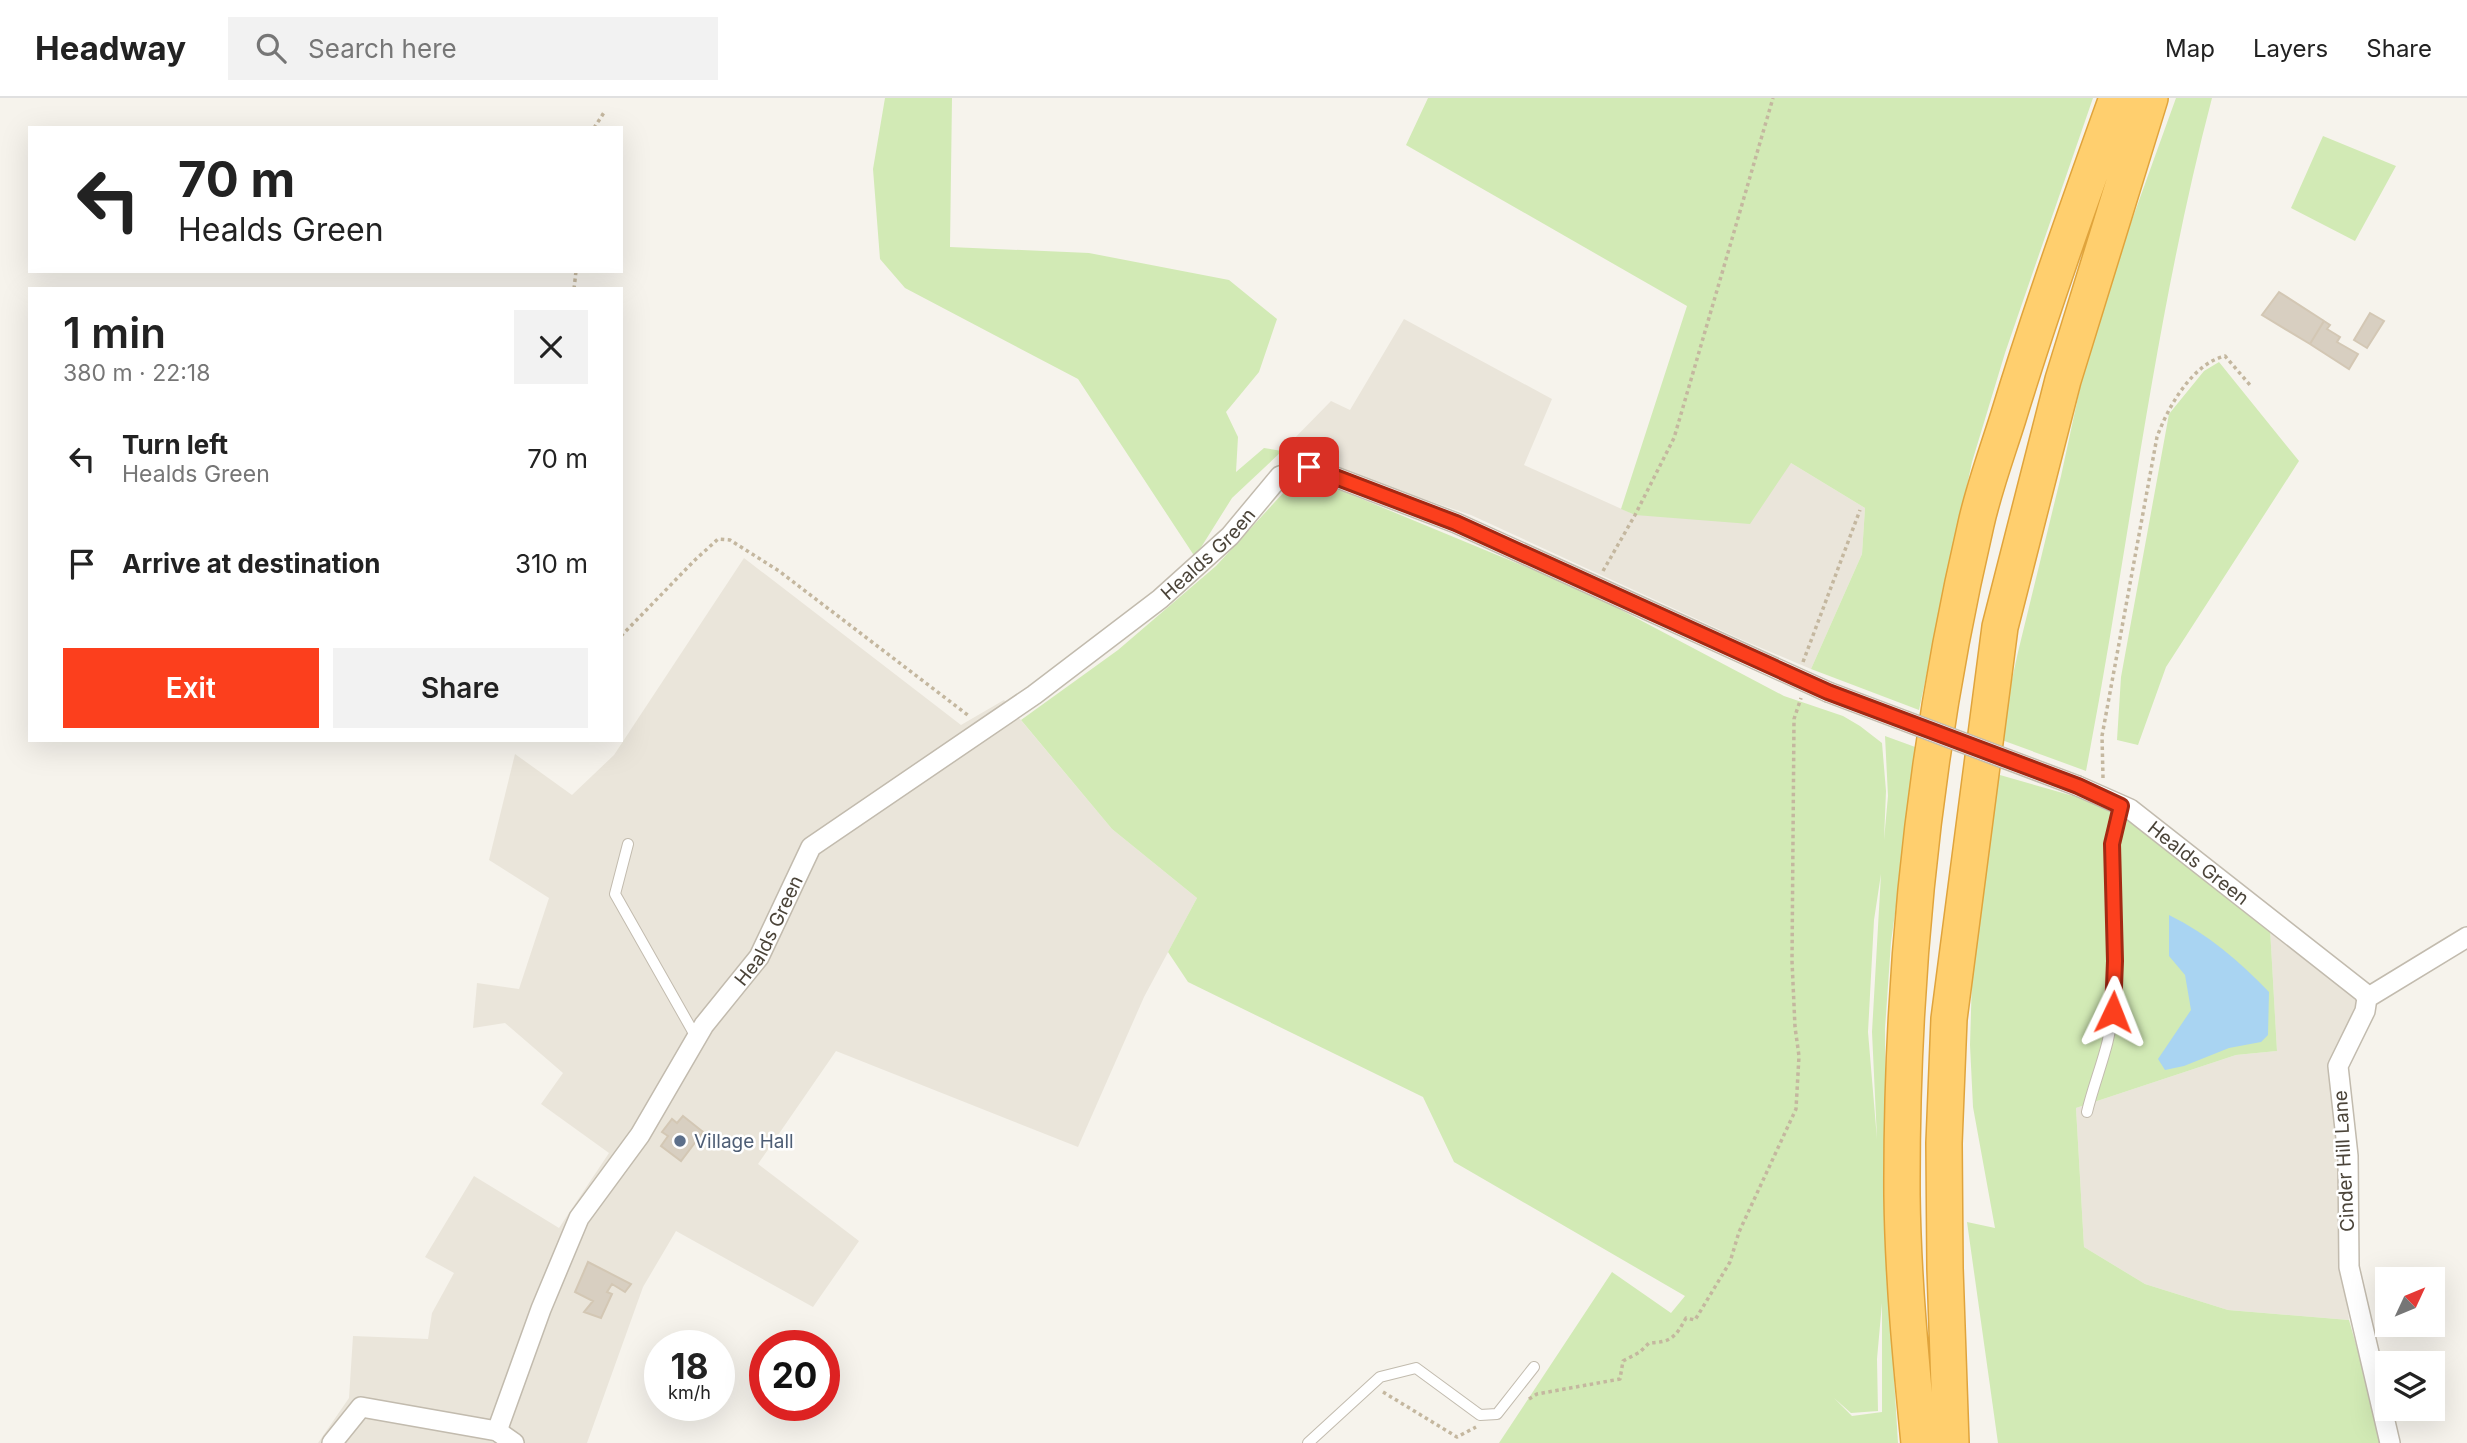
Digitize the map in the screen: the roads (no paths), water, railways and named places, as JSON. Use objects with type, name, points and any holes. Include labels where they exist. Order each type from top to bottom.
[{"type":"highway","points":[[1919,1443],[1906,1294],[1902,1198],[1904,1083],[1913,934],[1923,830],[1940,709],[1976,522],[2041,311],[2117,98]]},
{"type":"highway","points":[[1951,1443],[1944,1143],[1949,1018],[2000,627],[2063,380],[2150,98]]},
{"type":"street","name":"Healds Green","points":[[497,1432],[541,1309],[579,1218],[640,1135],[704,1025],[759,957],[811,847],[1034,695],[1160,599],[1230,536],[1280,476],[1309,467],[1456,523],[1594,586],[1799,687],[1828,692],[2078,786],[2130,809],[2363,992],[2367,998]]},
{"type":"street","points":[[2367,998],[2467,937]]},
{"type":"street","name":"Cinder Hill Lane","points":[[2367,998],[2365,1011],[2338,1066],[2348,1156],[2349,1267],[2389,1443]]},
{"type":"street","points":[[332,1443],[361,1406],[497,1432],[514,1443]]},
{"type":"lane","points":[[2087,1112],[2113,1012],[2115,961],[2112,844],[2121,806]]},
{"type":"lane","points":[[628,844],[615,894],[696,1038]]},
{"type":"lane","points":[[1308,1443],[1380,1377],[1416,1368],[1480,1415],[1497,1414],[1534,1367]]},
{"type":"water","points":[[2169,915],[2222,949],[2269,992],[2268,1035],[2261,1042],[2229,1048],[2184,1066],[2165,1070],[2158,1059],[2191,1010],[2185,975],[2169,956]]},
{"type":"place","name":"Village Hall","points":[[680,1141]]}]
